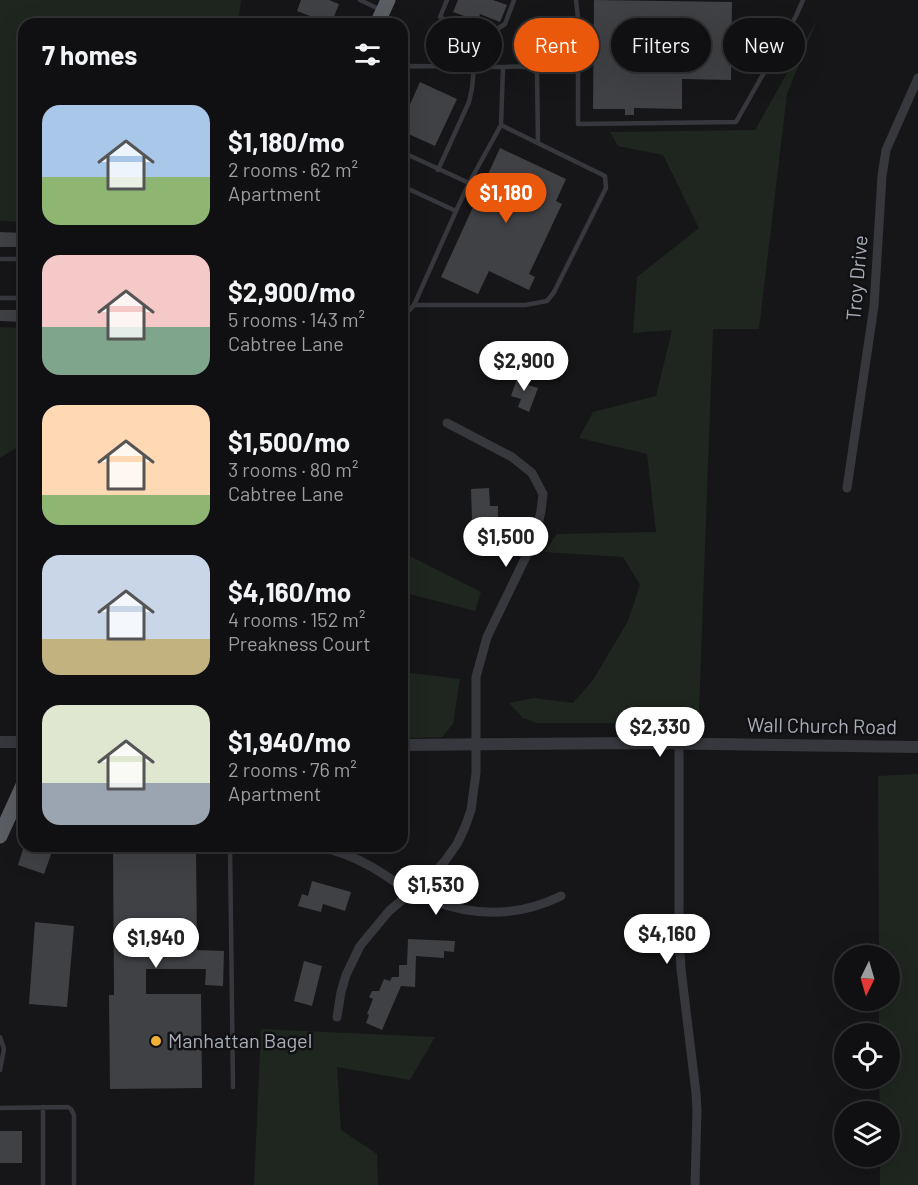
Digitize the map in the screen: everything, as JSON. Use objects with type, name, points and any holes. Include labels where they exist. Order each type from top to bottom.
[{"type":"highway","points":[[0,836],[18,796]]},
{"type":"street","name":"Troy Drive","points":[[848,488],[874,306],[882,176],[886,150],[918,78]]},
{"type":"street","points":[[337,1017],[346,975],[360,946],[389,910],[433,874],[445,861],[465,827],[471,810],[476,773],[476,677],[487,638],[535,538],[541,511],[543,494],[532,473],[512,457],[447,423]]},
{"type":"street","points":[[0,742],[18,742]]},
{"type":"street","name":"Wall Church Road","points":[[408,745],[577,743],[918,747]]},
{"type":"street","points":[[679,744],[679,933],[681,969],[696,1093],[695,1185]]},
{"type":"street","points":[[337,852],[369,865],[411,892],[445,906],[474,912],[529,908],[544,905],[561,896]]},
{"type":"lane","points":[[360,0],[383,12]]},
{"type":"lane","points":[[447,0],[440,17],[464,30],[491,33],[505,24],[514,0]]},
{"type":"lane","points":[[576,0],[578,124],[736,122],[803,0]]},
{"type":"lane","points":[[408,67],[426,66]]},
{"type":"lane","points":[[408,312],[414,305],[469,183],[501,125],[503,67],[527,67],[537,73],[538,144]]},
{"type":"lane","points":[[438,170],[469,102],[474,72]]},
{"type":"lane","points":[[414,305],[525,305],[547,301],[554,292],[606,188],[604,176],[501,125]]},
{"type":"lane","points":[[408,155],[469,183]]},
{"type":"lane","points":[[408,189],[456,211]]},
{"type":"lane","points":[[0,259],[18,259]]},
{"type":"lane","points":[[0,298],[18,298]]},
{"type":"lane","points":[[230,852],[233,1087]]},
{"type":"lane","points":[[0,1037],[4,1049],[0,1070]]},
{"type":"lane","points":[[43,1107],[43,1185]]},
{"type":"lane","points":[[0,1108],[68,1107],[71,1109],[74,1115],[74,1185]]},
{"type":"shaded area","points":[[0,0],[241,0],[239,18],[18,18],[18,222],[0,221]]},
{"type":"shaded area","points":[[817,20],[805,50],[805,41]]},
{"type":"shaded area","points":[[788,72],[796,72],[787,94],[759,329],[713,329],[698,739],[656,723],[537,723],[523,718],[509,703],[534,698],[573,703],[593,680],[628,621],[640,585],[623,557],[544,552],[557,534],[656,532],[647,454],[579,438],[593,412],[656,396],[672,330],[633,333],[637,277],[699,228],[663,155],[618,146],[610,132],[755,130]]},
{"type":"shaded area","points":[[0,327],[18,328],[18,447],[0,458]]},
{"type":"shaded area","points":[[408,555],[481,592],[475,611],[408,594]]},
{"type":"shaded area","points":[[408,673],[460,679],[453,724],[442,737],[408,738]]},
{"type":"shaded area","points":[[918,774],[918,1185],[880,1185],[880,1167],[900,1167],[900,1101],[880,1101],[879,1089],[900,1089],[900,1023],[879,1023],[879,1011],[900,1011],[900,945],[879,945],[878,776]]},
{"type":"shaded area","points":[[261,1029],[435,1037],[410,1080],[337,1067],[341,1130],[377,1154],[378,1185],[254,1185]]},
{"type":"building","points":[[301,0],[329,0],[339,4],[333,18],[315,18],[297,11]]},
{"type":"building","points":[[458,0],[493,0],[507,5],[502,18],[490,18],[480,14],[479,18],[470,18],[453,12]]},
{"type":"building","points":[[594,0],[732,2],[732,18],[723,18],[723,72],[731,72],[731,80],[682,79],[682,109],[634,108],[634,115],[625,115],[625,109],[593,109],[593,72],[599,72],[599,18],[594,18]]},
{"type":"building","points":[[420,82],[457,99],[435,146],[408,134],[408,109]]},
{"type":"building","points":[[500,148],[566,179],[556,201],[562,204],[529,274],[535,277],[529,290],[489,271],[478,294],[441,277]]},
{"type":"building","points":[[0,232],[18,233],[18,247],[0,247]]},
{"type":"building","points":[[0,310],[18,310],[18,322],[0,321]]},
{"type":"building","points":[[519,373],[531,377],[528,385],[538,388],[529,412],[518,407],[521,399],[511,396]]},
{"type":"building","points":[[489,488],[490,506],[498,506],[498,518],[472,520],[471,489]]},
{"type":"building","points":[[22,852],[52,852],[44,874],[18,865]]},
{"type":"building","points":[[113,852],[196,852],[197,950],[224,951],[223,986],[205,985],[206,969],[146,969],[146,994],[201,994],[202,1088],[110,1089],[109,995],[114,995]]},
{"type":"building","points":[[312,881],[351,892],[345,911],[323,904],[321,912],[298,906],[302,894],[308,896]]},
{"type":"building","points":[[35,922],[74,926],[67,1007],[29,1004]]},
{"type":"building","points":[[408,939],[455,941],[454,952],[444,951],[444,958],[416,956],[415,987],[401,986],[382,1030],[366,1023],[373,999],[369,997],[372,991],[379,991],[384,979],[390,981],[392,977],[399,977],[399,965],[407,965]]},
{"type":"building","points":[[304,961],[322,966],[312,1006],[294,1001]]},
{"type":"building","points":[[0,1131],[22,1131],[22,1163],[0,1163]]},
{"type":"place","name":"Manhattan Bagel","points":[[156,1041]]}]
